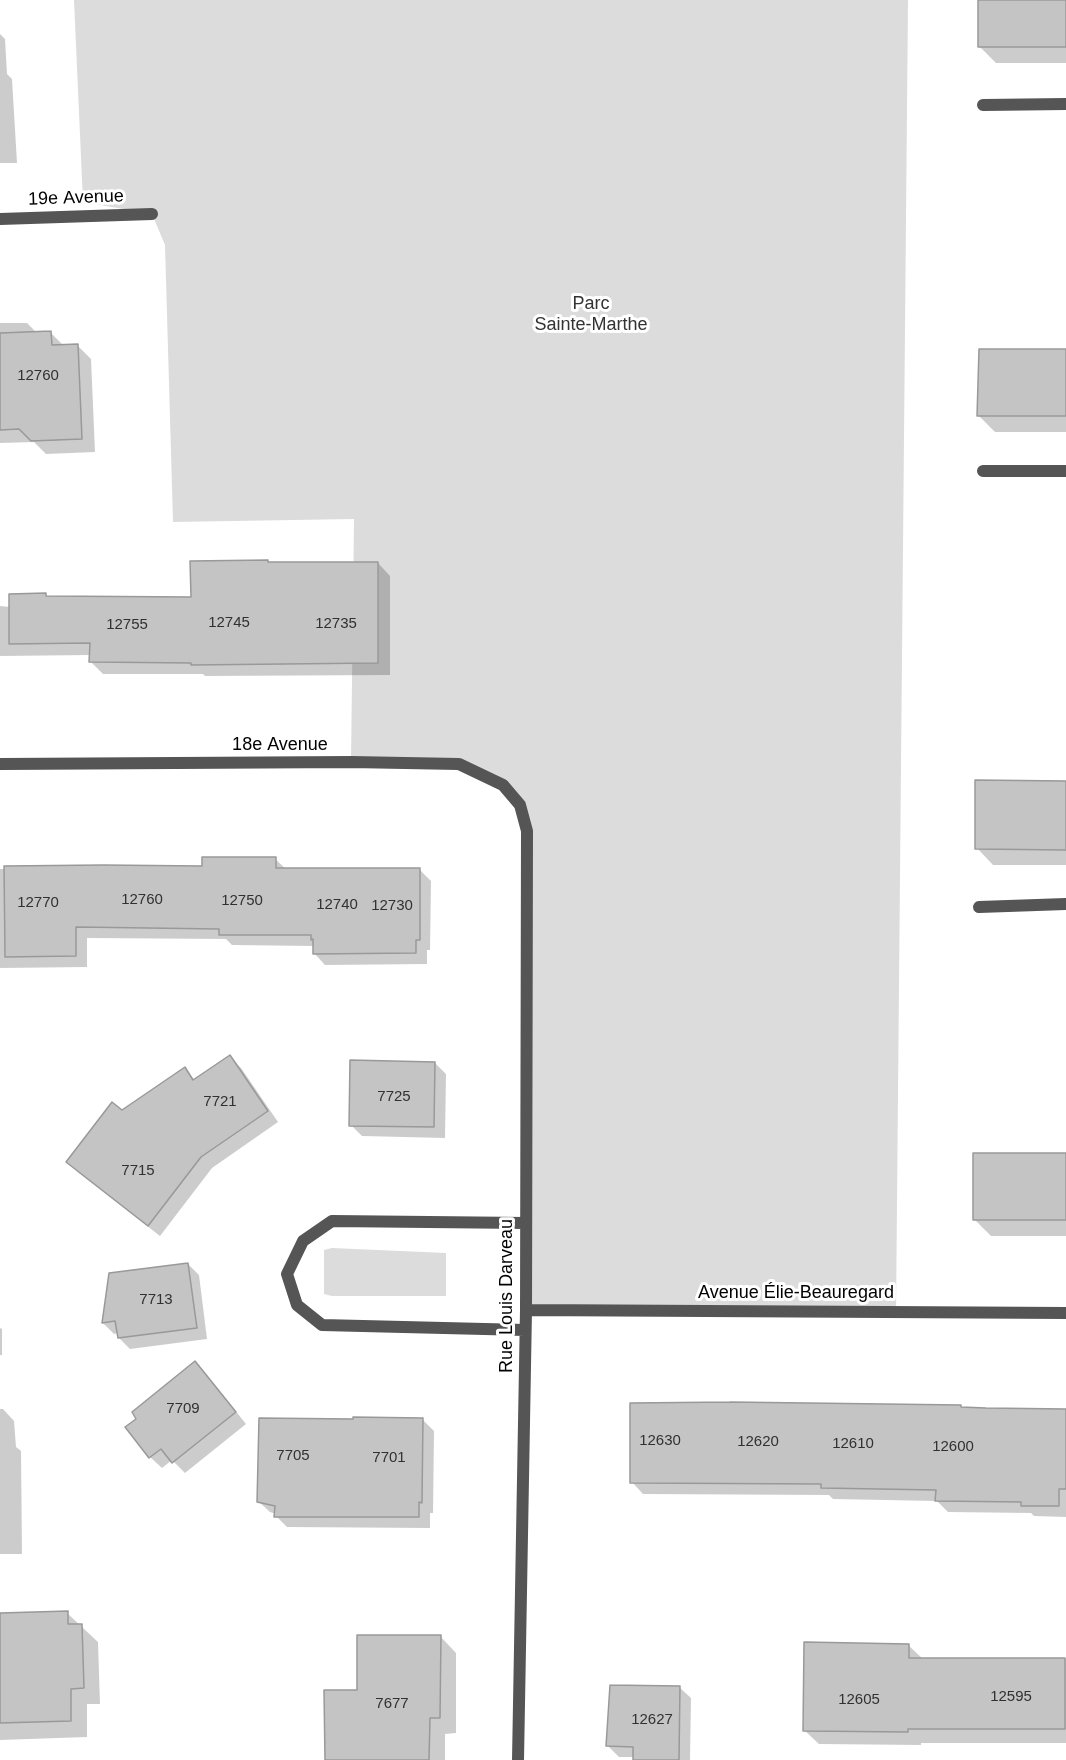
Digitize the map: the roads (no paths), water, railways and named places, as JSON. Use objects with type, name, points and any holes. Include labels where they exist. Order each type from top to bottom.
[{"type":"street","points":[[983,105],[1066,104]]},
{"type":"street","name":"19e Avenue","points":[[0,219],[152,214]]},
{"type":"street","points":[[983,471],[1066,471]]},
{"type":"street","name":"18e Avenue","points":[[0,764],[351,762],[459,764],[503,785],[519,805],[527,831]]},
{"type":"street","name":"Rue Louis Darveau","points":[[518,1760],[526,1310],[527,831]]},
{"type":"street","points":[[980,907],[1066,904]]},
{"type":"street","points":[[525,1223],[333,1221],[303,1241],[287,1274],[297,1305],[322,1325],[525,1330]]},
{"type":"street","name":"Avenue Élie-Beauregard","points":[[526,1310],[1066,1313]]},
{"type":"park label","name":"Parc Sainte-Marthe","points":[[591,314]]}]
